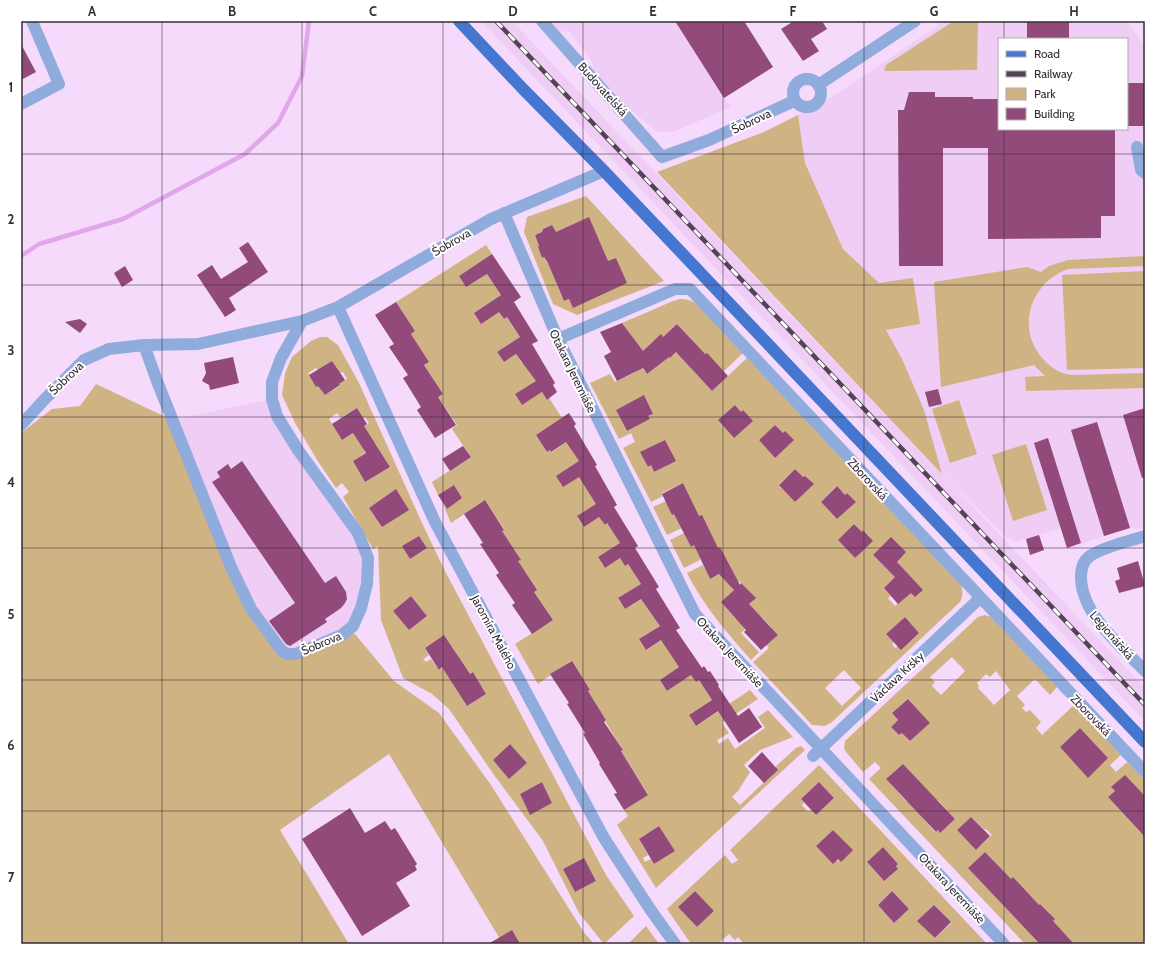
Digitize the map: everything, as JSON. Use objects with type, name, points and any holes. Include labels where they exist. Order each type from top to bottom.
[{"type":"main road","points":[[459,21],[524,90],[604,171],[1145,742]]},
{"type":"street","points":[[21,104],[59,84],[32,21]]},
{"type":"street","name":"Budovatelská","points":[[542,21],[662,157]]},
{"type":"street","points":[[818,85],[915,21]]},
{"type":"street","points":[[807,79],[818,85],[821,95],[820,99],[813,106],[803,107],[794,101],[792,94],[793,89],[798,82],[807,79]]},
{"type":"street","name":"Šobrova","points":[[662,157],[710,140],[794,101]]},
{"type":"street","points":[[1137,147],[1141,170],[1145,173]]},
{"type":"street","name":"Šobrova","points":[[21,425],[84,360],[109,349],[144,345],[198,344],[302,320],[338,307],[491,219],[604,171]]},
{"type":"street","name":"Otakara Jeremiáše","points":[[504,213],[558,340],[695,614],[817,752],[1004,944]]},
{"type":"street","name":"Zborovská","points":[[558,340],[675,290],[690,289],[1145,772]]},
{"type":"street","name":"Jaromíra Malého","points":[[338,307],[443,536],[604,838],[650,909],[675,944]]},
{"type":"street","name":"Šobrova","points":[[144,345],[228,560],[251,609],[281,650],[287,654],[296,654],[342,635],[353,626],[361,608],[367,584],[368,558],[358,533],[298,450],[277,416],[272,399],[272,382],[279,364],[302,320]]},
{"type":"street","name":"Legionářská","points":[[1145,536],[1096,551],[1083,564],[1081,572],[1081,586],[1086,603],[1098,621],[1145,671]]},
{"type":"street","name":"Václava Kršky","points":[[817,752],[980,598]]},
{"type":"shaded area","points":[[481,21],[512,21],[836,363],[764,132],[829,99],[945,21],[1126,21],[1145,46],[1145,529],[1131,528],[1067,548],[1061,528],[1015,542],[1010,537],[1007,538],[933,464],[1145,688],[1145,721]]},
{"type":"shaded area","points":[[550,21],[675,21],[731,107],[673,132],[657,132],[624,104],[593,69],[593,63],[570,32],[559,31]]},
{"type":"shaded area","points":[[272,399],[368,558],[354,624],[287,654],[251,609],[172,420]]},
{"type":"green space","points":[[954,21],[978,21],[977,70],[884,71],[886,65]]},
{"type":"green space","points":[[798,115],[805,163],[843,249],[879,283],[913,278],[920,324],[886,330],[902,359],[924,410],[942,474],[657,172],[764,132]]},
{"type":"green space","points":[[586,196],[664,281],[577,315],[553,304],[524,232],[527,217]],"holes":[[[552,225],[566,255],[547,263],[544,257],[542,258],[535,235]],[[616,258],[626,283],[629,282],[608,291],[597,266]],[[582,272],[573,307],[569,299],[564,301],[556,283]]]},
{"type":"green space","points":[[486,245],[492,254],[459,276],[466,287],[487,274],[501,295],[474,313],[481,323],[499,312],[504,319],[507,317],[520,337],[497,352],[504,362],[516,354],[522,363],[525,361],[538,380],[515,394],[522,405],[542,392],[547,400],[549,398],[562,418],[536,435],[547,452],[550,450],[552,452],[566,442],[579,461],[579,477],[599,502],[577,517],[584,527],[599,517],[605,525],[607,523],[620,543],[598,558],[605,568],[620,558],[625,566],[628,564],[641,584],[618,599],[625,609],[641,599],[661,625],[639,639],[646,650],[661,640],[682,665],[660,680],[667,691],[691,675],[696,682],[699,680],[712,700],[689,715],[696,726],[750,690],[758,699],[722,723],[729,733],[717,740],[719,744],[728,738],[735,749],[765,728],[758,717],[768,710],[793,737],[760,750],[744,765],[750,772],[738,791],[732,797],[740,805],[777,770],[775,767],[796,748],[801,746],[805,750],[656,888],[617,825],[628,816],[624,810],[648,794],[621,751],[623,750],[588,691],[590,690],[571,661],[538,684],[515,644],[553,620],[534,592],[518,562],[520,560],[502,531],[504,529],[485,500],[451,523],[442,502],[446,509],[462,498],[454,485],[438,495],[432,482],[471,457],[452,429],[457,425],[438,397],[443,394],[424,365],[429,362],[411,334],[415,331],[396,302]],"holes":[[[659,826],[675,851],[654,864],[651,859],[645,862],[643,858],[648,855],[639,839]]]},
{"type":"green space","points":[[1145,256],[1145,266],[1068,269],[1055,275],[1036,295],[1031,307],[1029,320],[1030,334],[1035,347],[1043,359],[1058,371],[1075,375],[1145,373],[1145,388],[1026,391],[1025,377],[1045,376],[1034,365],[941,387],[934,282],[1027,267],[1041,272],[1049,266],[1068,260]]},
{"type":"green space","points":[[1145,271],[1145,368],[1067,370],[1062,275]]},
{"type":"green space","points":[[686,299],[697,304],[743,353],[724,371],[691,368],[712,391],[747,358],[961,585],[962,598],[960,602],[832,722],[825,726],[812,725],[753,662],[769,648],[766,645],[778,635],[760,615],[741,633],[759,652],[751,660],[724,629],[700,596],[687,573],[703,565],[710,579],[731,568],[720,547],[700,557],[700,560],[684,568],[670,540],[684,533],[691,547],[712,536],[682,528],[667,535],[653,507],[666,501],[693,504],[683,483],[662,493],[663,496],[651,502],[623,448],[635,442],[631,433],[619,439],[590,383],[610,374],[615,382],[636,372],[637,361],[647,374],[655,368],[622,323],[673,301]],"holes":[[[677,324],[691,339],[670,358],[654,341],[661,335],[663,337]],[[643,396],[653,414],[648,416],[650,419],[627,431],[616,410]],[[735,405],[741,412],[743,410],[734,438],[718,420]],[[775,425],[783,433],[775,458],[759,440]],[[665,440],[675,461],[654,472],[651,465],[648,467],[644,459],[644,451]],[[795,469],[813,484],[795,502],[779,484]],[[836,486],[845,495],[847,493],[855,502],[837,519],[821,502]],[[854,524],[870,537],[855,558],[838,540]],[[884,544],[899,560],[888,570],[873,555]],[[903,570],[918,585],[895,606],[888,598],[891,596],[884,588]],[[739,581],[755,598],[735,618],[721,602],[734,590],[732,588]],[[905,617],[919,633],[895,648],[892,644],[894,642],[886,634]],[[844,670],[861,688],[842,706],[825,688]]]},
{"type":"green space","points":[[320,337],[327,337],[338,345],[359,383],[444,569],[606,875],[634,916],[604,944],[579,913],[543,841],[494,775],[449,709],[432,694],[403,678],[381,620],[378,546],[373,549],[343,497],[349,492],[342,483],[336,488],[295,423],[282,395],[285,373],[292,357],[311,341]],"holes":[[[332,361],[340,373],[343,372],[347,379],[339,384],[340,386],[325,395],[318,386],[316,386],[308,373],[316,368],[318,370]],[[357,408],[363,418],[365,417],[369,423],[342,440],[329,419],[337,413],[341,418]],[[375,443],[390,467],[365,482],[353,461],[365,453],[364,450]],[[396,490],[376,517],[369,508]],[[419,536],[427,548],[410,559],[403,546]],[[411,596],[427,616],[409,630],[393,611]],[[444,635],[458,656],[439,670],[431,659],[426,662],[423,659],[429,655],[425,648]],[[473,672],[486,694],[467,706],[453,684]],[[510,744],[527,763],[510,778],[493,760]],[[542,782],[552,803],[530,814],[520,794]],[[584,859],[596,881],[575,892],[563,869]]]},
{"type":"green space","points":[[96,384],[172,420],[231,567],[287,654],[342,635],[355,634],[394,681],[439,713],[491,785],[583,931],[594,944],[503,944],[389,754],[280,830],[349,944],[21,944],[21,433],[52,409],[80,406]]},
{"type":"green space","points":[[959,400],[977,454],[950,463],[932,409]]},
{"type":"green space","points":[[1026,444],[1047,510],[1013,521],[992,455]]},
{"type":"green space","points":[[985,615],[991,617],[1057,687],[1050,695],[1035,679],[1017,696],[1025,705],[1022,708],[1026,712],[1030,710],[1041,722],[1036,728],[1042,735],[1074,705],[1121,755],[1110,765],[1116,772],[1127,762],[1145,780],[1145,796],[1128,779],[1112,788],[1115,791],[1108,797],[1140,832],[1145,828],[1145,944],[1074,944],[1061,930],[1046,944],[1025,944],[869,779],[881,768],[875,762],[863,772],[846,752],[844,748],[845,741],[978,617]],"holes":[[[952,657],[965,671],[941,695],[932,686],[935,682],[930,677]],[[996,671],[1010,690],[994,705],[978,688],[979,686],[977,683],[986,674],[990,677]],[[908,699],[930,723],[910,741],[906,737],[906,729],[899,735],[891,727],[898,720],[892,713]],[[1080,728],[1108,758],[1088,777],[1060,747]],[[903,764],[918,780],[915,793],[906,801],[886,779]],[[938,800],[955,819],[940,832],[938,830],[935,832],[921,816]],[[971,817],[992,835],[976,850],[957,830]],[[985,852],[1003,871],[968,868]],[[1040,904],[1054,919],[1020,922]]]},
{"type":"green space","points":[[819,765],[987,944],[744,944],[738,937],[735,940],[729,934],[718,944],[691,944],[667,909],[725,855],[732,864],[738,860],[730,850]],"holes":[[[819,782],[834,798],[816,815],[811,810],[808,812],[802,805],[804,803],[801,799]],[[833,830],[850,848],[841,862],[816,846]],[[883,847],[898,864],[896,866],[898,869],[889,877],[887,875],[882,879],[867,862]],[[695,891],[714,911],[697,927],[678,907]],[[892,891],[909,909],[894,923],[878,905]],[[934,905],[951,923],[935,938],[918,921]]]},
{"type":"green space","points":[[646,926],[659,944],[628,944]]},
{"type":"building","points":[[675,21],[744,21],[773,67],[724,98]]},
{"type":"building","points":[[794,21],[822,21],[827,29],[811,39],[819,51],[803,61],[781,29]]},
{"type":"building","points":[[1027,21],[1069,21],[1069,38],[1027,38]]},
{"type":"building","points":[[21,44],[36,72],[21,80]]},
{"type":"building","points":[[1128,83],[1145,83],[1145,126],[1128,126]]},
{"type":"building","points":[[909,92],[935,92],[935,97],[973,97],[973,99],[998,99],[998,130],[1115,130],[1115,216],[1101,216],[1101,238],[988,239],[988,148],[943,148],[943,266],[899,266],[898,110],[904,110]]},
{"type":"building","points":[[589,217],[608,261],[616,258],[627,283],[573,308],[569,299],[564,301],[548,263],[544,257],[542,258],[535,235],[552,225],[556,232]]},
{"type":"building","points":[[248,242],[268,272],[229,298],[236,310],[225,317],[197,275],[212,265],[221,279],[248,262],[239,248]]},
{"type":"building","points":[[492,254],[521,297],[514,302],[538,341],[532,344],[555,383],[553,385],[557,392],[547,400],[542,392],[522,405],[515,394],[536,381],[516,354],[504,362],[497,352],[520,337],[507,317],[504,319],[499,312],[481,324],[474,313],[501,295],[487,274],[466,287],[459,276]]},
{"type":"building","points":[[125,266],[133,280],[122,287],[114,273]]},
{"type":"building","points":[[396,302],[415,331],[411,334],[429,362],[424,365],[443,394],[438,397],[456,425],[435,438],[417,410],[421,407],[403,378],[408,375],[389,347],[394,344],[375,315]]},
{"type":"building","points":[[80,319],[87,324],[80,333],[65,322]]},
{"type":"building","points":[[622,323],[643,351],[661,334],[663,337],[677,324],[728,376],[712,391],[676,352],[647,374],[643,368],[617,381],[604,356],[611,352],[600,332]]},
{"type":"building","points":[[233,357],[239,383],[210,390],[209,385],[202,381],[206,373],[204,363]]},
{"type":"building","points":[[332,361],[345,380],[325,395],[318,386],[316,387],[309,375]]},
{"type":"building","points":[[938,389],[942,404],[929,407],[925,392]]},
{"type":"building","points":[[644,395],[653,414],[648,416],[650,419],[627,431],[616,410]]},
{"type":"building","points":[[735,405],[741,412],[743,410],[753,421],[734,438],[718,420]]},
{"type":"building","points":[[357,408],[367,424],[364,426],[390,467],[365,482],[353,461],[366,453],[353,433],[342,440],[332,424]]},
{"type":"building","points":[[1145,408],[1145,477],[1142,478],[1123,415]]},
{"type":"building","points":[[569,413],[576,424],[574,426],[597,465],[595,466],[617,505],[614,507],[638,546],[635,548],[659,587],[656,589],[680,628],[676,630],[702,668],[704,666],[708,672],[710,671],[738,716],[749,708],[762,727],[739,743],[718,711],[696,726],[689,715],[712,700],[699,680],[696,682],[691,675],[667,691],[660,680],[679,667],[661,640],[646,650],[639,639],[660,626],[641,599],[625,609],[618,598],[641,584],[628,564],[625,566],[620,558],[605,568],[598,557],[620,543],[607,523],[605,525],[599,517],[584,527],[577,516],[596,504],[579,477],[563,487],[556,476],[579,461],[566,442],[551,452],[550,450],[547,452],[536,435]]},
{"type":"building","points":[[1097,422],[1130,528],[1104,536],[1071,430]]},
{"type":"building","points":[[775,425],[783,433],[785,431],[794,440],[775,458],[759,440]]},
{"type":"building","points":[[1048,438],[1081,543],[1067,548],[1034,443]]},
{"type":"building","points":[[665,440],[676,461],[654,472],[651,465],[648,467],[640,452]]},
{"type":"building","points":[[463,446],[471,457],[450,471],[442,459]]},
{"type":"building","points":[[242,461],[325,583],[336,576],[346,592],[347,599],[345,603],[341,608],[325,619],[327,622],[290,646],[286,644],[269,621],[295,603],[212,482],[220,477],[217,472],[228,464],[231,469]]},
{"type":"building","points":[[795,469],[803,477],[805,476],[814,484],[795,502],[779,485]]},
{"type":"building","points":[[683,483],[699,516],[702,515],[718,548],[720,547],[740,585],[741,583],[756,598],[749,604],[778,635],[761,650],[744,632],[746,630],[721,602],[734,590],[719,574],[710,579],[694,545],[691,547],[674,514],[672,515],[662,494]]},
{"type":"building","points":[[454,485],[462,498],[447,509],[438,495]]},
{"type":"building","points":[[837,486],[845,495],[847,493],[856,502],[837,519],[821,502]]},
{"type":"building","points":[[396,489],[409,510],[382,527],[369,508]]},
{"type":"building","points":[[485,500],[504,530],[502,531],[521,560],[518,561],[537,590],[534,592],[553,620],[532,634],[512,605],[515,603],[496,575],[499,573],[480,544],[483,543],[464,514]]},
{"type":"building","points":[[854,524],[862,532],[863,530],[873,541],[855,558],[838,540]]},
{"type":"building","points":[[1039,535],[1044,550],[1030,555],[1026,539]]},
{"type":"building","points":[[419,536],[427,548],[410,559],[402,546]]},
{"type":"building","points":[[891,537],[906,552],[897,562],[923,590],[915,597],[911,593],[898,604],[884,588],[895,577],[873,555]]},
{"type":"building","points":[[1138,561],[1145,586],[1119,593],[1115,581],[1120,579],[1117,568]]},
{"type":"building","points":[[411,596],[427,616],[409,630],[393,611]]},
{"type":"building","points":[[905,617],[919,633],[901,650],[886,634]]},
{"type":"building","points":[[444,635],[470,674],[473,672],[486,694],[467,706],[442,667],[439,670],[425,648]]},
{"type":"building","points":[[572,661],[606,720],[604,722],[623,750],[621,751],[648,795],[624,810],[614,794],[617,793],[583,734],[585,733],[567,704],[569,703],[550,674]]},
{"type":"building","points":[[908,699],[930,723],[910,741],[902,733],[899,735],[891,727],[898,720],[892,713]]},
{"type":"building","points":[[1080,728],[1108,758],[1088,778],[1060,747]]},
{"type":"building","points":[[510,744],[527,763],[509,779],[493,760]]},
{"type":"building","points":[[762,752],[778,770],[764,783],[748,766]]},
{"type":"building","points":[[903,764],[955,819],[940,833],[938,830],[936,832],[886,779]]},
{"type":"building","points":[[1125,775],[1145,796],[1145,837],[1108,797],[1115,791],[1111,787]]},
{"type":"building","points":[[542,782],[552,803],[530,815],[520,794]]},
{"type":"building","points":[[819,782],[834,798],[816,815],[801,799]]},
{"type":"building","points":[[350,808],[365,833],[385,821],[391,830],[395,828],[417,864],[415,866],[417,870],[396,883],[410,906],[362,936],[302,839]]},
{"type":"building","points":[[971,817],[990,836],[976,850],[957,830]]},
{"type":"building","points":[[659,826],[675,851],[654,864],[639,839]]},
{"type":"building","points":[[833,830],[853,850],[841,862],[838,859],[833,864],[816,846]]},
{"type":"building","points":[[883,847],[898,864],[896,866],[898,869],[884,881],[867,862]]},
{"type":"building","points":[[985,852],[1011,879],[1013,877],[1039,905],[1040,904],[1055,919],[1053,921],[1074,944],[1040,944],[968,868]]},
{"type":"building","points":[[584,858],[596,881],[575,892],[563,869]]},
{"type":"building","points":[[695,891],[714,911],[697,927],[678,907]]},
{"type":"building","points":[[892,891],[909,909],[894,923],[878,905]]},
{"type":"building","points":[[934,905],[951,922],[935,938],[917,921]]},
{"type":"building","points":[[512,930],[520,944],[488,944]]},
{"type":"waterway","points":[[21,256],[39,244],[123,219],[245,154],[278,123],[302,76],[309,21]]},
{"type":"railway","points":[[496,21],[1145,705]]}]
